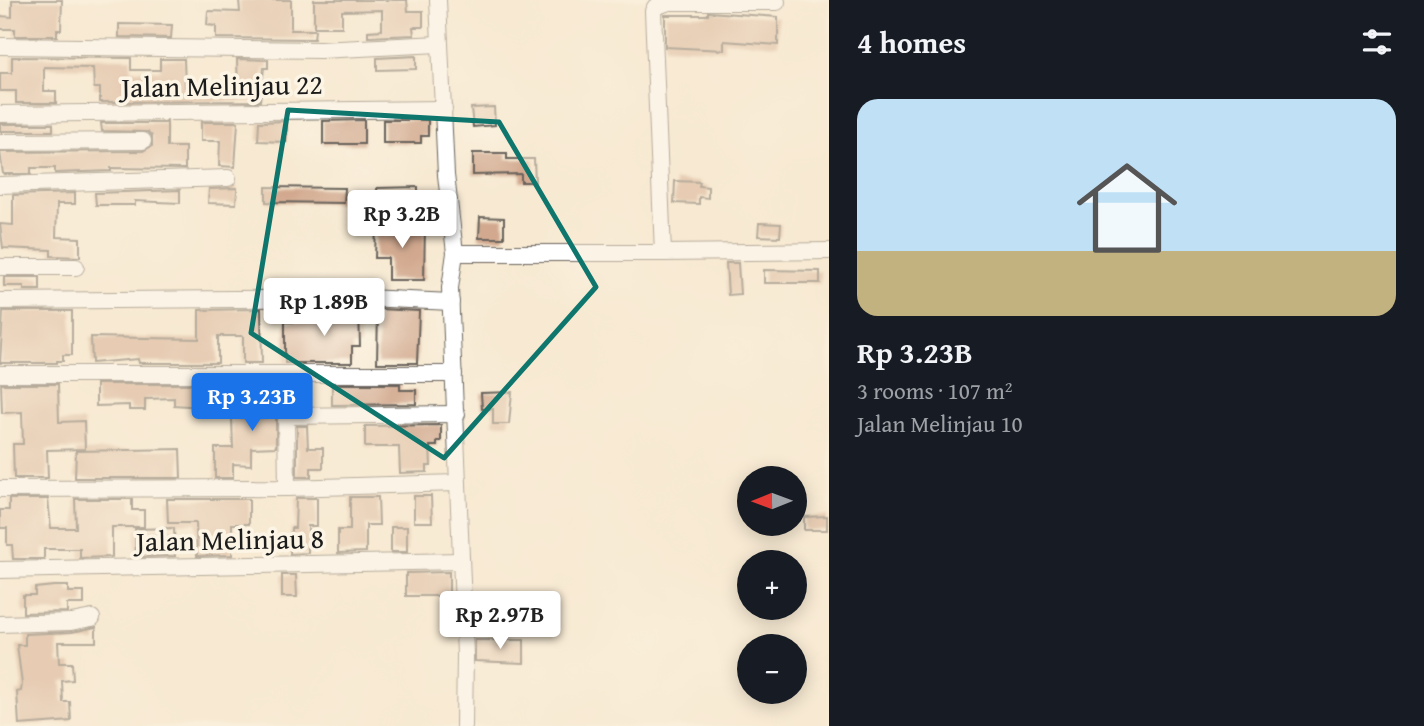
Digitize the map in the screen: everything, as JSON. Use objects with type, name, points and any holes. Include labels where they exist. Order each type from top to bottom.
[{"type":"street","points":[[438,0],[446,175],[455,253],[451,302],[457,414],[464,726]]},
{"type":"street","points":[[663,253],[652,17],[655,7],[669,1],[777,2]]},
{"type":"street","points":[[0,46],[320,50],[439,44]]},
{"type":"street","name":"Jalan Melinjau 22","points":[[0,114],[444,109]]},
{"type":"street","points":[[0,142],[143,141]]},
{"type":"street","points":[[0,185],[228,178]]},
{"type":"street","points":[[455,253],[828,251],[829,268]]},
{"type":"street","points":[[0,267],[76,267]]},
{"type":"street","points":[[0,300],[367,298],[451,302]]},
{"type":"street","points":[[0,374],[454,374]]},
{"type":"street","points":[[287,488],[286,416],[457,414]]},
{"type":"street","points":[[0,489],[287,488],[457,483]]},
{"type":"street","name":"Jalan Melinjau 8","points":[[0,570],[461,561]]},
{"type":"street","points":[[0,624],[71,622],[92,618]]},
{"type":"highlighted area","points":[[288,110],[499,122],[596,287],[444,458],[251,333]]},
{"type":"building","points":[[12,0],[62,0],[61,30],[57,30],[57,36],[15,36],[15,29],[0,29],[0,16],[12,17]]},
{"type":"building","points":[[239,0],[291,0],[291,30],[315,30],[314,39],[216,38],[216,26],[207,25],[208,11],[240,12]]},
{"type":"building","points":[[314,0],[407,0],[408,11],[423,11],[423,27],[413,27],[414,35],[368,37],[368,31],[382,30],[382,10],[342,11],[342,27],[314,27]]},
{"type":"building","points":[[708,12],[778,17],[778,45],[724,41],[724,50],[665,47],[665,15],[708,15]]},
{"type":"building","points":[[119,24],[172,25],[171,38],[119,37]]},
{"type":"building","points":[[416,56],[416,69],[377,70],[377,58]]},
{"type":"building","points":[[12,57],[131,58],[131,70],[160,70],[160,59],[184,59],[185,87],[218,86],[218,90],[238,91],[237,59],[268,60],[268,68],[264,68],[260,101],[100,102],[100,88],[94,88],[93,68],[44,67],[44,91],[56,91],[56,103],[16,103],[16,91],[0,91],[0,73],[12,73]]},
{"type":"building","points":[[494,107],[495,125],[473,127],[471,108]]},
{"type":"building","points":[[364,120],[364,144],[323,144],[323,121]]},
{"type":"building","points":[[383,120],[428,120],[428,136],[421,136],[421,143],[383,143]]},
{"type":"building","points":[[287,121],[286,142],[258,141],[259,122]]},
{"type":"building","points":[[201,122],[238,122],[235,167],[219,166],[220,141],[201,141]]},
{"type":"building","points":[[101,123],[167,123],[167,147],[185,147],[185,169],[111,168],[111,171],[55,173],[55,168],[31,168],[31,174],[3,174],[0,152],[143,151],[152,146],[152,136],[148,132],[102,131]]},
{"type":"building","points":[[0,124],[53,124],[53,131],[0,131]]},
{"type":"building","points":[[473,153],[507,153],[507,159],[534,159],[535,182],[521,182],[521,174],[473,175]]},
{"type":"building","points":[[675,181],[700,182],[699,186],[708,187],[708,198],[699,197],[699,204],[674,203]]},
{"type":"building","points":[[266,187],[345,188],[344,203],[266,202]]},
{"type":"building","points":[[418,187],[418,201],[378,202],[377,188]]},
{"type":"building","points":[[237,188],[236,204],[208,203],[209,189]]},
{"type":"building","points":[[180,190],[180,203],[135,201],[135,205],[96,205],[95,193]]},
{"type":"building","points":[[75,193],[75,204],[57,204],[56,237],[80,238],[80,257],[51,256],[51,250],[3,248],[0,224],[13,225],[13,195]]},
{"type":"building","points":[[480,217],[504,218],[504,238],[479,238]]},
{"type":"building","points":[[425,223],[424,280],[388,280],[388,258],[375,258],[376,224]]},
{"type":"building","points":[[759,223],[781,224],[780,237],[758,236]]},
{"type":"building","points":[[726,263],[738,263],[740,294],[728,295]]},
{"type":"building","points":[[764,270],[820,271],[820,283],[764,283]]},
{"type":"building","points":[[4,277],[40,277],[40,290],[24,290],[24,286],[4,286]]},
{"type":"building","points":[[261,309],[262,363],[243,363],[243,336],[218,336],[218,363],[139,363],[138,359],[92,363],[91,337],[199,339],[199,310]]},
{"type":"building","points":[[325,309],[359,309],[360,346],[352,346],[352,363],[285,363],[285,322],[326,321]]},
{"type":"building","points":[[378,309],[419,311],[417,363],[377,363]]},
{"type":"building","points":[[3,311],[72,311],[72,355],[63,355],[63,361],[57,363],[0,363]]},
{"type":"building","points":[[1,384],[58,384],[59,422],[84,421],[85,449],[47,450],[48,478],[14,478],[13,444],[23,444],[22,412],[2,413]]},
{"type":"building","points":[[96,384],[232,384],[233,409],[174,405],[174,398],[145,399],[145,410],[129,410],[129,405],[96,406]]},
{"type":"building","points":[[265,384],[289,384],[289,405],[280,407],[276,415],[276,447],[251,448],[251,465],[233,464],[233,478],[215,478],[215,448],[233,448],[232,418],[266,418]]},
{"type":"building","points":[[332,384],[400,384],[400,390],[416,390],[416,404],[332,405]]},
{"type":"building","points":[[512,392],[509,424],[493,424],[493,409],[482,409],[481,393]]},
{"type":"building","points":[[441,425],[441,441],[437,441],[437,446],[430,446],[431,466],[427,466],[427,472],[400,473],[399,447],[365,447],[365,426]]},
{"type":"building","points":[[297,426],[307,426],[308,448],[323,448],[323,468],[311,468],[311,477],[297,477]]},
{"type":"building","points":[[180,449],[181,478],[75,478],[76,451]]},
{"type":"building","points":[[414,496],[431,496],[432,522],[414,522]]},
{"type":"building","points":[[350,497],[378,497],[379,525],[366,525],[366,552],[338,553],[338,530],[350,530]]},
{"type":"building","points":[[296,498],[317,498],[317,526],[308,526],[308,553],[290,554],[291,528],[295,528]]},
{"type":"building","points":[[9,499],[48,499],[51,528],[76,528],[75,499],[132,499],[132,510],[144,510],[144,527],[112,527],[112,557],[80,558],[80,549],[44,549],[44,559],[13,559],[12,545],[7,545],[7,528],[0,528],[0,510],[9,510]]},
{"type":"building","points":[[167,499],[249,499],[249,524],[232,524],[232,555],[197,556],[196,523],[168,523]]},
{"type":"building","points":[[827,516],[827,530],[807,530],[807,517]]},
{"type":"building","points":[[391,527],[407,527],[407,552],[391,552]]},
{"type":"building","points":[[174,528],[175,556],[136,557],[135,529]]},
{"type":"building","points":[[449,572],[449,596],[406,596],[406,573]]},
{"type":"building","points":[[282,575],[296,575],[297,597],[282,597]]},
{"type":"building","points":[[68,586],[68,592],[84,592],[84,604],[67,604],[67,612],[23,613],[23,595],[35,595],[35,588]]},
{"type":"building","points":[[96,627],[96,642],[58,642],[59,663],[72,663],[73,680],[62,681],[63,702],[70,702],[71,721],[19,725],[17,692],[21,691],[22,684],[17,645],[25,645],[25,634],[72,632]]},
{"type":"building","points":[[475,640],[524,640],[524,663],[475,661]]}]
